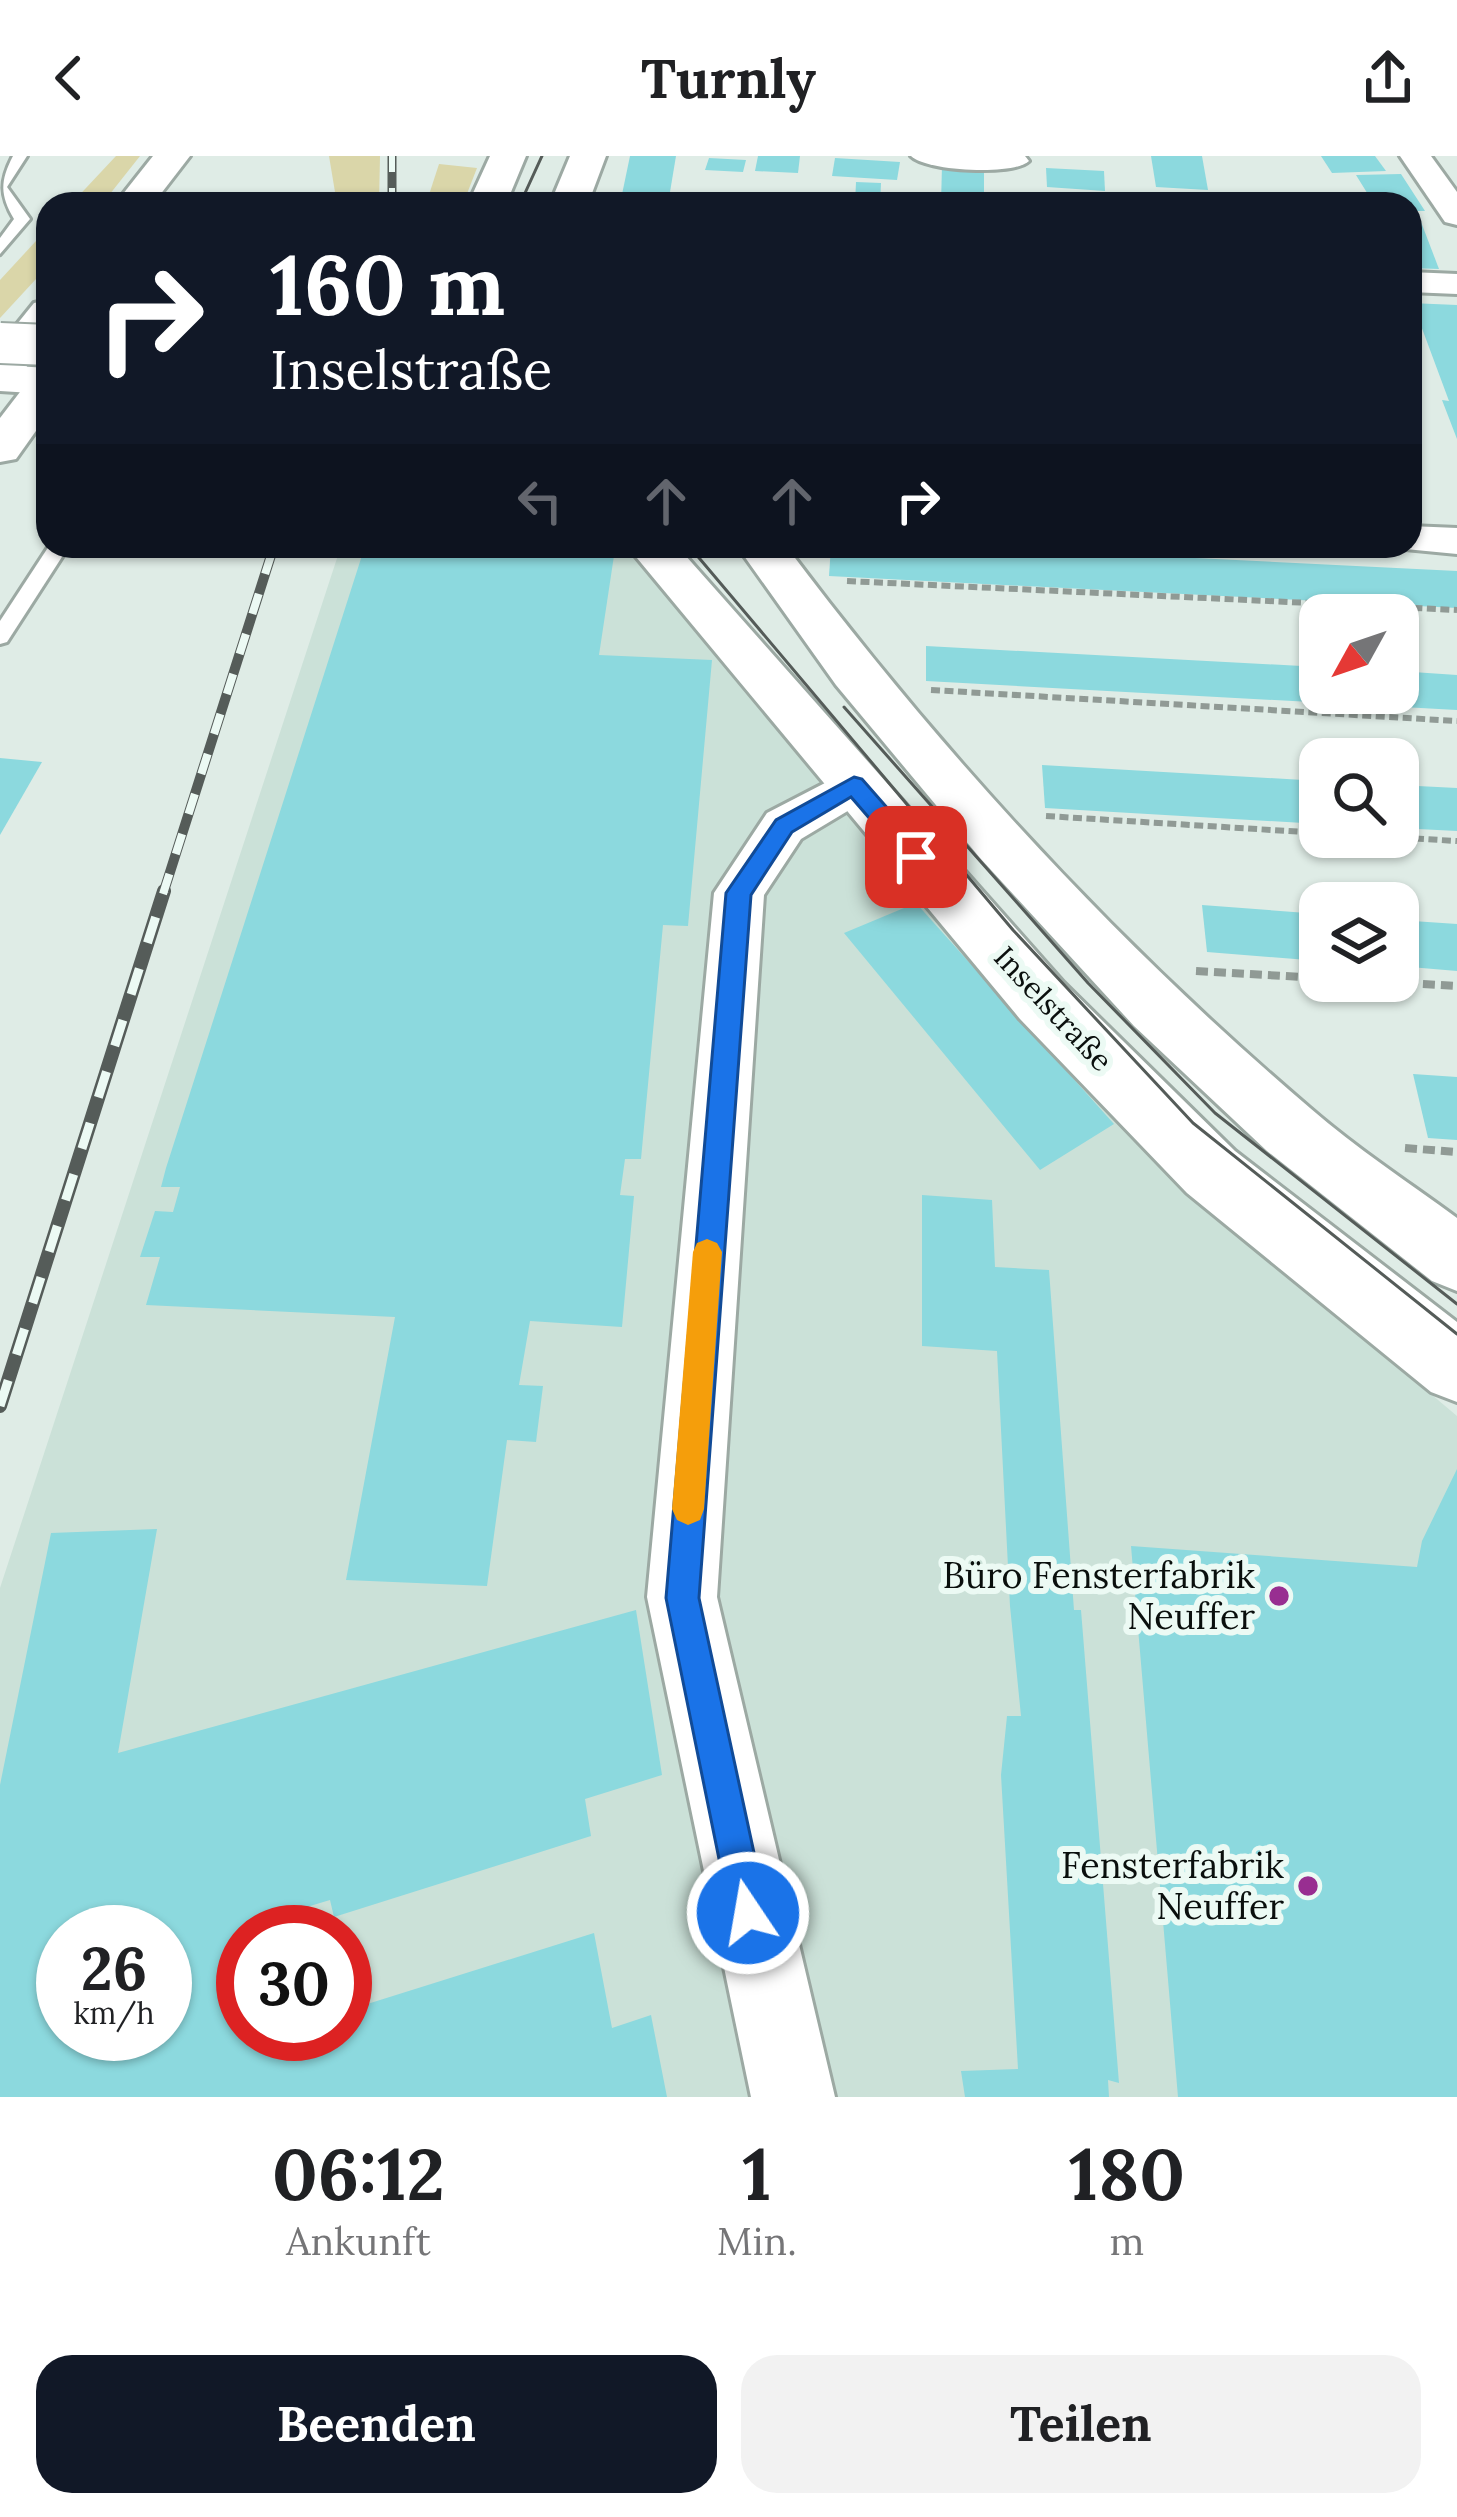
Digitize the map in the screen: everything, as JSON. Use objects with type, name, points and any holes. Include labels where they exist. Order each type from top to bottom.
[{"type":"main road","points":[[144,192],[172,156]]},
{"type":"main road","points":[[492,192],[508,156]]},
{"type":"main road","points":[[574,192],[588,156]]},
{"type":"main road","points":[[36,328],[0,376],[36,380]]},
{"type":"main road","points":[[0,343],[36,344]]},
{"type":"main road","points":[[0,449],[36,399]]},
{"type":"main road","name":"Inselstraße","points":[[661,558],[1042,1001],[1210,1172],[1457,1367]]},
{"type":"main road","points":[[770,558],[854,674],[1000,843],[1156,1008],[1290,1131],[1457,1258]]},
{"type":"street","points":[[926,156],[1014,166]]},
{"type":"street","points":[[1414,156],[1457,215]]},
{"type":"street","points":[[1422,283],[1457,284]]},
{"type":"street","points":[[1422,540],[1457,542]]},
{"type":"street","points":[[793,2097],[748,1913],[682,1598],[739,893],[784,826],[854,785]]},
{"type":"lane","points":[[0,249],[22,219],[0,188],[20,156]]},
{"type":"lane","points":[[0,637],[50,558]]},
{"type":"path","points":[[842,581],[1457,610]]},
{"type":"path","points":[[922,689],[1457,721]]},
{"type":"path","points":[[1034,816],[1299,832]]},
{"type":"path","points":[[1419,839],[1457,841]]},
{"type":"path","points":[[1180,970],[1299,977]]},
{"type":"path","points":[[1419,984],[1457,986]]},
{"type":"shaded area","points":[[116,156],[140,156],[112,192],[82,192]]},
{"type":"shaded area","points":[[329,156],[380,156],[379,192],[335,192]]},
{"type":"shaded area","points":[[439,164],[477,168],[468,192],[430,192]]},
{"type":"shaded area","points":[[36,241],[36,279],[0,318],[0,280]]},
{"type":"shaded area","points":[[337,558],[638,558],[1182,1184],[1457,1416],[1457,2097],[0,2097],[0,1588]]},
{"type":"building","points":[[630,156],[676,156],[670,192],[622,192]]},
{"type":"building","points":[[758,156],[800,156],[798,173],[755,171]]},
{"type":"building","points":[[1151,156],[1202,156],[1208,190],[1156,187]]},
{"type":"building","points":[[1321,156],[1375,156],[1386,171],[1332,173]]},
{"type":"building","points":[[709,158],[746,160],[743,172],[705,170]]},
{"type":"building","points":[[835,158],[900,162],[897,180],[832,176]]},
{"type":"building","points":[[942,165],[984,167],[984,192],[941,192]]},
{"type":"building","points":[[1046,168],[1104,171],[1105,191],[1047,187]]},
{"type":"building","points":[[1401,174],[1413,192],[1367,192],[1356,175]]},
{"type":"building","points":[[856,182],[881,183],[881,192],[856,192]]},
{"type":"building","points":[[1422,225],[1439,269],[1422,268]]},
{"type":"building","points":[[1422,304],[1457,305],[1457,439],[1442,400],[1449,401],[1422,328]]},
{"type":"building","points":[[361,558],[614,558],[599,655],[712,660],[688,926],[663,925],[641,1159],[625,1159],[620,1195],[634,1196],[622,1327],[530,1321],[519,1385],[543,1386],[536,1442],[507,1440],[487,1586],[346,1580],[395,1317],[146,1305],[160,1257],[140,1257],[155,1211],[173,1212],[180,1187],[161,1187]]},
{"type":"building","points":[[830,558],[1194,558],[1457,571],[1457,608],[1419,606],[1419,594],[1299,594],[1299,600],[829,576]]},
{"type":"building","points":[[926,646],[1299,666],[1299,701],[926,681]]},
{"type":"building","points":[[1419,672],[1457,675],[1457,710],[1419,708]]},
{"type":"building","points":[[0,758],[42,762],[0,835]]},
{"type":"building","points":[[1042,765],[1299,780],[1299,823],[1045,808]]},
{"type":"building","points":[[1419,786],[1457,788],[1457,831],[1419,829]]},
{"type":"building","points":[[916,903],[1114,1124],[1040,1170],[844,933]]},
{"type":"building","points":[[1202,905],[1299,912],[1299,959],[1207,952]]},
{"type":"building","points":[[1419,921],[1457,924],[1457,971],[1419,968]]},
{"type":"building","points":[[1413,1074],[1457,1077],[1457,1140],[1428,1138]]},
{"type":"building","points":[[922,1195],[992,1200],[995,1267],[1049,1270],[1074,1610],[1081,1610],[1119,2083],[1108,2080],[1109,2097],[965,2097],[961,2071],[1018,2069],[1001,1775],[1007,1716],[1021,1716],[1010,1606],[997,1351],[922,1346]]},
{"type":"building","name":"Fensterfabrik Neuffer","points":[[1457,1469],[1457,2097],[1178,2097],[1131,1546],[1417,1567],[1422,1541]]},
{"type":"building","points":[[157,1529],[118,1753],[636,1610],[662,1775],[585,1799],[591,1836],[372,1905],[331,1905],[330,1900],[313,1905],[216,1905],[216,2061],[372,2061],[372,2003],[594,1933],[612,2028],[651,2015],[667,2097],[0,2097],[0,1785],[51,1533]]},
{"type":"tram line","points":[[526,192],[542,156]]},
{"type":"tram line","points":[[0,353],[36,355]]},
{"type":"tram line","points":[[699,558],[1013,930],[1193,1123],[1457,1334]]},
{"type":"tram line","points":[[844,707],[1088,983],[1215,1113],[1457,1304]]},
{"type":"railway","points":[[392,156],[392,192]]},
{"type":"railway","points":[[163,894],[270,558]]},
{"type":"railway","points":[[0,1406],[164,891]]},
{"type":"slow traffic","points":[[688,1509],[707,1252]]},
{"type":"place","name":"Büro Fensterfabrik Neuffer","points":[[1279,1596]]},
{"type":"place","name":"Fensterfabrik Neuffer","points":[[1308,1886]]},
{"type":"route","points":[[748,1913],[682,1598],[739,893],[784,826],[854,785],[916,857]]}]
